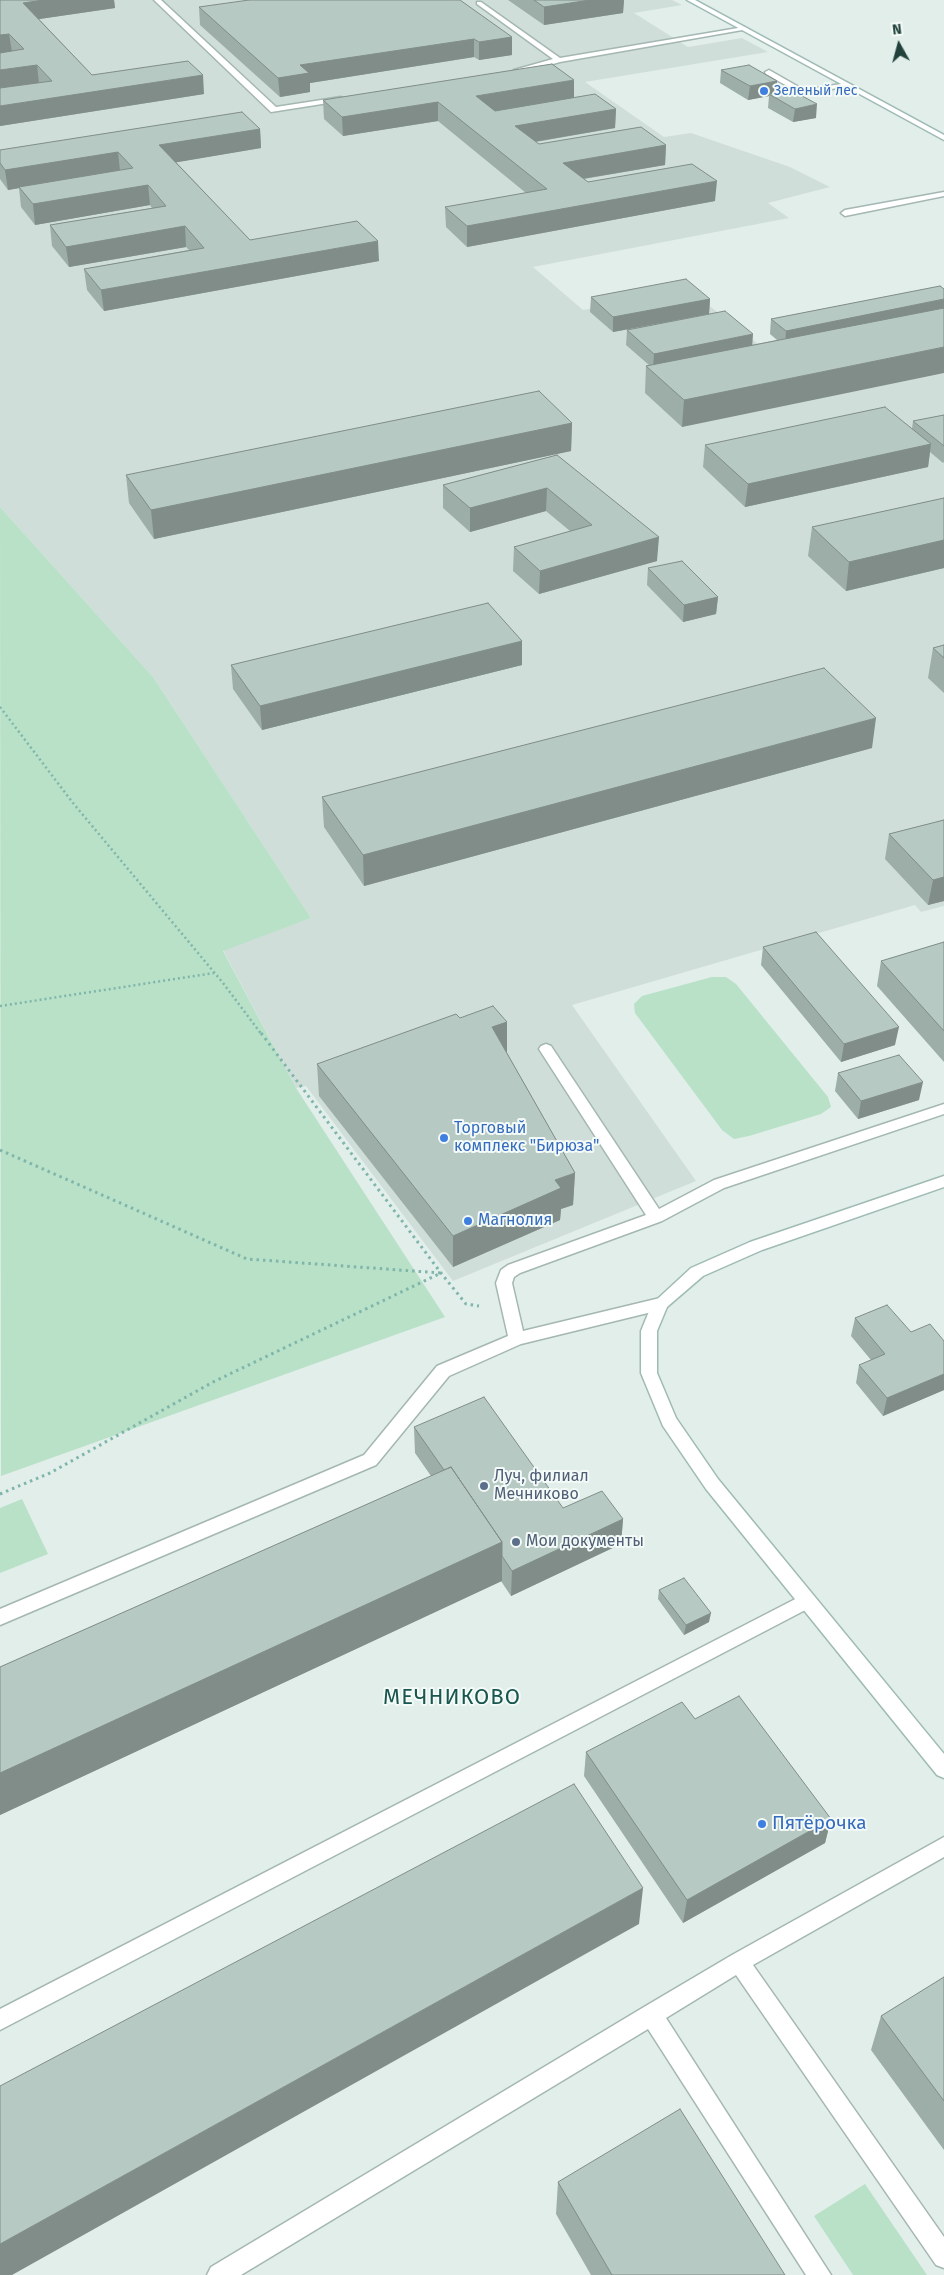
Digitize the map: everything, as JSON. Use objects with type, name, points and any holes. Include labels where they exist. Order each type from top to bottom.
[{"type":"main road","points":[[157,0],[274,110],[351,98]]},
{"type":"main road","points":[[690,0],[944,138]]},
{"type":"main road","points":[[479,3],[559,60]]},
{"type":"main road","points":[[504,74],[523,71],[559,60],[744,29]]},
{"type":"main road","points":[[769,72],[803,93],[847,85]]},
{"type":"main road","points":[[845,213],[944,194]]},
{"type":"main road","points":[[546,1049],[656,1217]]},
{"type":"main road","points":[[517,1339],[504,1282],[507,1274],[514,1269],[656,1217],[719,1184],[944,1109]]},
{"type":"main road","points":[[0,1617],[370,1460],[443,1371],[517,1339],[660,1304],[698,1272],[756,1246],[944,1180]]},
{"type":"main road","points":[[660,1304],[649,1331],[649,1373],[670,1420],[712,1484],[944,1769]]},
{"type":"main road","points":[[0,2020],[807,1602]]},
{"type":"main road","points":[[218,2275],[739,1962],[944,1846]]},
{"type":"main road","points":[[739,1962],[944,2258]]},
{"type":"main road","points":[[651,2014],[819,2275]]},
{"type":"path","points":[[0,707],[73,803],[214,973],[466,1304],[472,1306],[509,1305]]},
{"type":"path","points":[[0,1006],[214,973]]},
{"type":"path","points":[[0,1150],[247,1259],[441,1273]]},
{"type":"path","points":[[0,1494],[50,1474],[213,1382],[441,1273]]},
{"type":"shaded area","points":[[0,0],[672,0],[682,5],[634,13],[688,47],[742,38],[768,52],[585,82],[664,137],[691,133],[790,167],[830,187],[768,203],[789,218],[533,267],[583,310],[689,290],[775,357],[944,323],[944,906],[921,912],[915,905],[572,1005],[696,1181],[453,1281],[306,1086],[296,1088],[223,950],[311,918],[153,677],[0,507]]},
{"type":"green space","points":[[0,507],[153,677],[311,918],[223,951],[296,1088],[445,1317],[1,1476]]},
{"type":"green space","points":[[712,977],[726,977],[736,984],[828,1097],[831,1107],[821,1114],[749,1136],[734,1139],[722,1130],[635,1013],[634,1004],[642,996]]},
{"type":"green space","points":[[22,1499],[48,1554],[0,1573],[0,1508]]},
{"type":"green space","points":[[865,2184],[927,2275],[853,2275],[814,2216]]},
{"type":"building","points":[[0,0],[44,0],[23,3],[92,75],[188,61],[203,75],[0,106],[0,88],[52,81],[37,65],[0,70],[0,53],[24,49],[9,34],[0,35]]},
{"type":"building","points":[[249,0],[460,0],[512,37],[479,42],[474,39],[300,65],[309,73],[278,78],[199,7]]},
{"type":"building","points":[[534,0],[590,0],[544,7]]},
{"type":"building","points":[[552,64],[574,80],[476,96],[495,111],[595,94],[616,109],[515,126],[539,144],[641,127],[666,145],[563,163],[588,182],[692,164],[717,181],[467,226],[445,207],[547,189],[438,102],[342,117],[323,100]]},
{"type":"building","points":[[749,65],[777,81],[750,86],[721,70]]},
{"type":"building","points":[[791,90],[817,104],[795,109],[769,94]]},
{"type":"building","points":[[242,112],[260,129],[159,145],[250,240],[357,221],[378,241],[101,290],[84,269],[204,248],[185,226],[66,247],[50,225],[166,206],[148,185],[33,204],[19,187],[133,168],[118,152],[5,170],[0,163],[0,150]]},
{"type":"building","points":[[686,279],[710,299],[613,317],[591,297]]},
{"type":"building","points":[[940,286],[944,289],[944,299],[786,331],[771,319]]},
{"type":"building","points":[[944,308],[944,347],[684,400],[646,366]]},
{"type":"building","points":[[725,311],[753,334],[654,354],[627,330]]},
{"type":"building","points":[[539,391],[572,423],[151,510],[126,475]]},
{"type":"building","points":[[885,407],[931,444],[748,484],[705,445]]},
{"type":"building","points":[[944,415],[944,446],[913,421]]},
{"type":"building","points":[[557,455],[659,537],[540,571],[514,547],[592,525],[547,488],[470,508],[443,485]]},
{"type":"building","points":[[944,498],[944,540],[849,562],[812,527]]},
{"type":"building","points":[[682,561],[718,597],[684,605],[648,568]]},
{"type":"building","points":[[488,603],[522,641],[260,706],[231,665]]},
{"type":"building","points":[[944,645],[944,658],[933,648]]},
{"type":"building","points":[[824,668],[876,718],[363,855],[322,797]]},
{"type":"building","points":[[944,820],[944,877],[933,880],[889,834]]},
{"type":"building","points":[[816,932],[899,1027],[844,1044],[763,947]]},
{"type":"building","points":[[944,942],[944,1031],[881,961]]},
{"type":"building","name":"Торговый комплекс \"Бирюза\"","points":[[493,1006],[507,1022],[492,1027],[575,1173],[555,1180],[561,1188],[453,1236],[317,1064],[456,1014],[460,1018]]},
{"type":"building","points":[[899,1055],[923,1082],[861,1101],[838,1073]]},
{"type":"building","points":[[887,1305],[911,1332],[930,1324],[944,1341],[944,1374],[887,1398],[859,1365],[885,1354],[855,1318]]},
{"type":"building","points":[[484,1397],[563,1508],[602,1491],[623,1519],[512,1571],[502,1556],[502,1542],[451,1467],[444,1470],[414,1427]]},
{"type":"building","points":[[451,1467],[502,1542],[0,1773],[0,1667]]},
{"type":"building","points":[[684,1578],[711,1613],[686,1625],[659,1590]]},
{"type":"building","points":[[739,1696],[831,1819],[687,1900],[586,1752],[682,1702],[695,1719]]},
{"type":"building","points":[[574,1784],[643,1888],[0,2244],[0,2086]]},
{"type":"building","points":[[944,1977],[944,2101],[881,2016]]},
{"type":"building","points":[[680,2109],[785,2275],[612,2275],[558,2182]]},
{"type":"place","name":"Зеленый лес","points":[[764,91]]},
{"type":"place","name":"Торговый комплекс \"Бирюза\"","points":[[444,1138]]},
{"type":"place","name":"Магнолия","points":[[468,1221]]},
{"type":"place","name":"Луч, филиал Мечниково","points":[[484,1486]]},
{"type":"place","name":"Мои документы","points":[[516,1542]]},
{"type":"place","name":"Пятёрочка","points":[[762,1824]]},
{"type":"district","name":"МЕЧНИКОВО","points":[[452,1698]]}]
